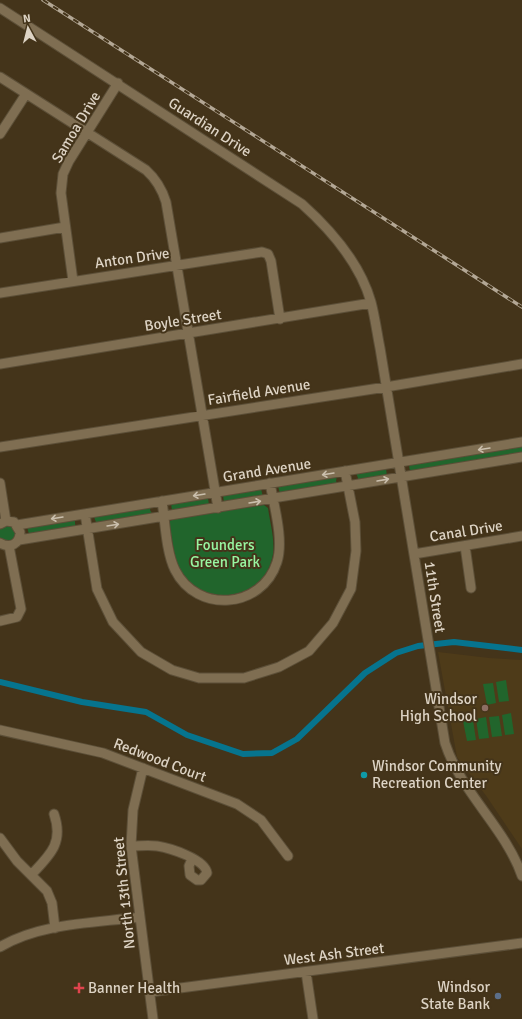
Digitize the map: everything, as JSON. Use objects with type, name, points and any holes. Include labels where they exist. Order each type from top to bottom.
[{"type":"street","name":"Guardian Drive","points":[[0,8],[302,204],[336,238],[362,281],[371,302]]},
{"type":"street","points":[[0,77],[146,170],[158,182],[166,202],[218,508]]},
{"type":"street","name":"Samoa Drive","points":[[74,281],[61,193],[63,174],[69,160],[118,84]]},
{"type":"street","points":[[0,134],[26,94]]},
{"type":"street","points":[[0,238],[65,227]]},
{"type":"street","name":"Anton Drive","points":[[0,293],[262,252],[268,254],[280,319]]},
{"type":"street","name":"Boyle Street","points":[[0,364],[280,319],[371,302]]},
{"type":"street","name":"11th Street","points":[[371,302],[399,462],[430,659],[448,752],[457,771],[512,851],[522,876]]},
{"type":"street","name":"Fairfield Avenue","points":[[0,447],[386,387],[522,364]]},
{"type":"street","name":"Grand Avenue","points":[[17,525],[522,442]]},
{"type":"street","name":"Grand Avenue","points":[[4,545],[19,540],[522,457]]},
{"type":"street","points":[[85,514],[98,589],[113,622],[141,652],[172,670],[199,678],[244,678],[279,667],[309,651],[333,623],[351,589],[356,551],[354,522],[345,471]]},
{"type":"street","points":[[0,483],[3,522],[17,525],[20,532],[19,540]]},
{"type":"street","points":[[162,501],[173,565],[183,582],[192,590],[207,598],[231,601],[247,596],[258,590],[268,580],[279,555],[279,545],[270,483]]},
{"type":"street","name":"Canal Drive","points":[[414,554],[522,536]]},
{"type":"street","points":[[0,621],[19,615],[21,607],[4,545]]},
{"type":"street","points":[[465,546],[471,588]]},
{"type":"street","name":"Redwood Court","points":[[0,730],[103,753],[246,808],[267,825],[288,856]]},
{"type":"street","name":"North 13th Street","points":[[143,768],[133,810],[131,846],[153,1019]]},
{"type":"street","points":[[31,875],[49,855],[57,841],[59,827],[54,814]]},
{"type":"street","points":[[0,838],[17,861],[45,889],[50,899],[55,928]]},
{"type":"street","points":[[131,846],[162,847],[192,859]]},
{"type":"street","points":[[0,947],[28,934],[55,928],[140,917]]},
{"type":"street","name":"West Ash Street","points":[[150,992],[522,943]]},
{"type":"street","points":[[306,972],[313,1019]]},
{"type":"shaded area","name":"Windsor High School","points":[[438,652],[522,660],[522,849],[487,797],[457,757]]},
{"type":"green space","points":[[522,446],[522,455],[410,472],[409,465]]},
{"type":"green space","points":[[386,468],[387,477],[357,481],[358,478],[356,473]]},
{"type":"green space","points":[[337,476],[336,481],[338,485],[280,494],[278,486]]},
{"type":"green space","points":[[261,489],[263,497],[224,503],[223,495]]},
{"type":"green space","points":[[208,498],[209,505],[172,511],[171,503]]},
{"type":"green space","name":"Founders Green Park","points":[[264,505],[268,508],[273,537],[273,554],[268,570],[259,582],[247,590],[233,594],[218,595],[204,591],[191,583],[181,571],[177,562],[170,530],[170,521],[176,518]]},
{"type":"green space","points":[[151,506],[150,510],[153,515],[95,524],[96,522],[94,517]]},
{"type":"green space","points":[[75,518],[75,524],[77,527],[29,534],[27,527]]},
{"type":"green space","points":[[11,524],[18,534],[11,543],[0,539],[0,527]]},
{"type":"green space","points":[[506,680],[509,701],[499,702],[496,682]]},
{"type":"green space","points":[[493,683],[496,703],[487,705],[483,684]]},
{"type":"green space","points":[[511,713],[514,734],[505,735],[502,715]]},
{"type":"green space","points":[[499,716],[502,736],[492,737],[489,717]]},
{"type":"green space","points":[[486,717],[489,738],[479,739],[476,719]]},
{"type":"green space","points":[[473,720],[476,740],[467,741],[463,721]]},
{"type":"waterway","points":[[0,682],[82,702],[146,712],[187,735],[243,754],[272,753],[297,739],[365,673],[396,653],[418,646],[454,642],[522,650]]},
{"type":"railway","points":[[43,0],[522,307]]},
{"type":"place","name":"Windsor High School","points":[[485,708]]},
{"type":"place","name":"Windsor Community Recreation Center","points":[[364,775]]},
{"type":"place","name":"Banner Health","points":[[79,988]]},
{"type":"place","name":"Windsor State Bank","points":[[498,996]]}]
